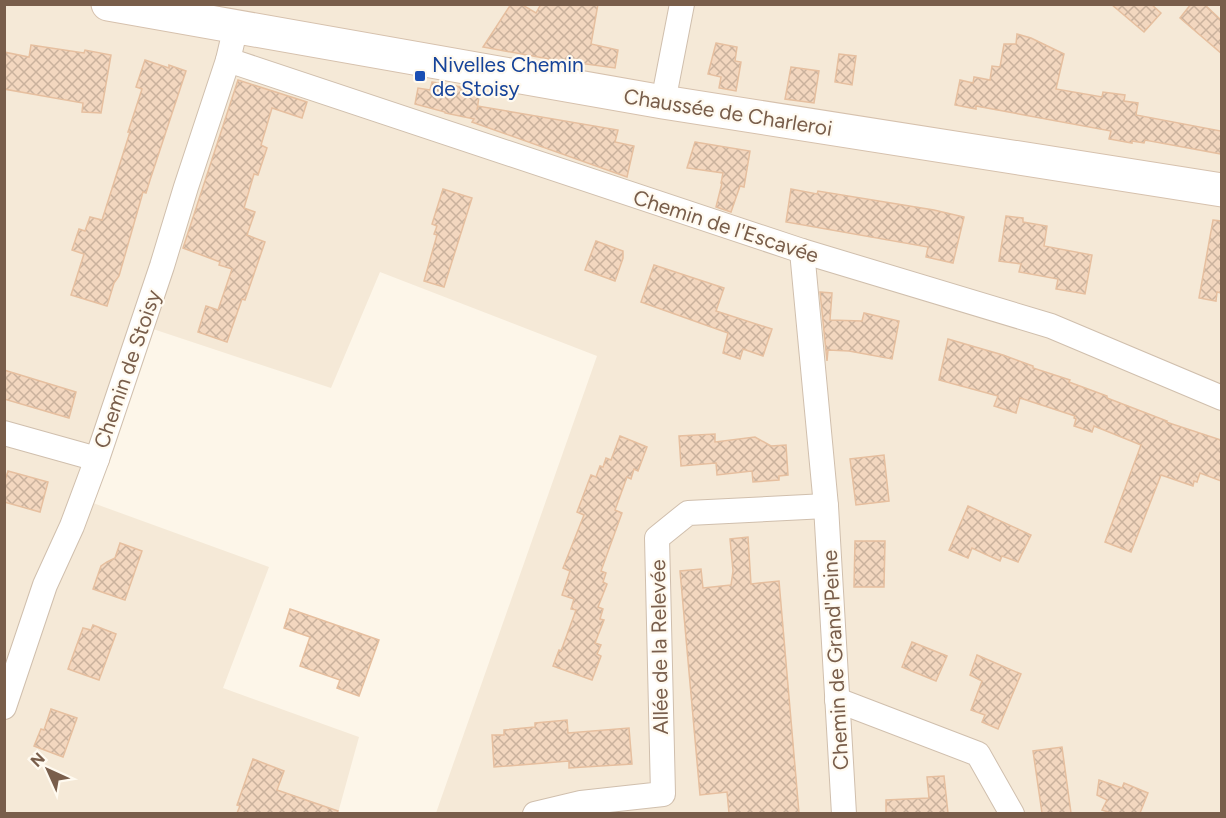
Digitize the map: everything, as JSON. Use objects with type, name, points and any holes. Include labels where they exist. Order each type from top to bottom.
[{"type":"main road","name":"Chaussée de Charleroi","points":[[108,4],[663,102],[1221,190]]},
{"type":"street","points":[[663,102],[682,4]]},
{"type":"street","name":"Chemin de Stoisy","points":[[4,707],[42,593],[72,526],[97,459],[162,266],[228,60],[236,26]]},
{"type":"street","name":"Chemin de l'Escavée","points":[[228,60],[802,252],[1051,327],[1221,398]]},
{"type":"street","points":[[802,252],[826,506]]},
{"type":"street","points":[[4,433],[97,459]]},
{"type":"street","name":"Chemin de Grand'Peine","points":[[826,506],[844,813]]},
{"type":"street","name":"Allée de la Relevée","points":[[535,813],[581,803],[660,804],[657,538],[688,513],[826,506]]},
{"type":"street","points":[[837,700],[978,754],[1012,813]]},
{"type":"shaded area","points":[[5,5],[1221,5],[1221,813],[436,813],[597,356],[380,272],[331,388],[153,329],[93,503],[269,567],[223,688],[359,737],[338,813],[5,814]]},
{"type":"building","points":[[511,4],[521,4],[536,13],[541,4],[598,4],[591,44],[618,50],[615,68],[483,47]]},
{"type":"building","points":[[1111,4],[1151,4],[1161,13],[1144,32]]},
{"type":"building","points":[[1191,4],[1204,4],[1221,20],[1221,53],[1180,18]]},
{"type":"building","points":[[1017,34],[1031,38],[1064,54],[1056,89],[1102,97],[1103,92],[1125,95],[1124,101],[1138,103],[1136,115],[1221,131],[1221,154],[1145,140],[1144,143],[1132,141],[1132,143],[1109,139],[1111,131],[976,106],[976,109],[955,105],[960,80],[973,83],[974,77],[990,80],[992,66],[1000,67],[1004,44],[1016,44]]},
{"type":"building","points":[[716,43],[737,47],[735,61],[741,62],[736,91],[719,88],[721,77],[708,74]]},
{"type":"building","points":[[31,45],[111,55],[101,113],[82,112],[83,103],[4,89],[4,52],[29,57]]},
{"type":"building","points":[[839,54],[856,56],[852,85],[835,82]]},
{"type":"building","points":[[145,60],[186,71],[146,193],[143,192],[119,276],[114,283],[107,306],[71,295],[84,254],[72,250],[79,229],[85,231],[90,217],[102,220],[142,89],[136,87]]},
{"type":"building","points":[[791,67],[819,71],[814,103],[785,99]]},
{"type":"building","points":[[238,80],[307,102],[302,118],[272,108],[261,145],[267,148],[258,175],[254,174],[244,208],[255,212],[247,235],[265,242],[245,300],[242,299],[227,342],[198,332],[206,306],[218,310],[232,269],[183,248]]},
{"type":"building","points":[[432,82],[480,90],[477,110],[478,106],[618,130],[615,142],[634,146],[627,177],[472,122],[474,119],[415,104],[418,88],[430,90]]},
{"type":"building","points":[[695,142],[750,151],[744,187],[740,186],[731,212],[716,207],[723,173],[687,168]]},
{"type":"building","points":[[443,189],[472,198],[444,287],[424,281],[437,235],[434,234],[437,226],[432,224]]},
{"type":"building","points":[[791,189],[817,194],[818,191],[964,217],[953,263],[926,257],[928,247],[786,222]]},
{"type":"building","points":[[1006,216],[1023,218],[1023,222],[1047,226],[1044,246],[1092,255],[1085,294],[1056,289],[1058,279],[1019,272],[1021,264],[999,261]]},
{"type":"building","points":[[1213,220],[1221,221],[1221,293],[1217,292],[1216,301],[1199,298]]},
{"type":"building","points":[[596,241],[623,251],[623,258],[615,281],[585,270]]},
{"type":"building","points":[[654,265],[724,288],[716,311],[772,329],[763,356],[743,349],[740,359],[723,353],[728,333],[641,302]]},
{"type":"building","points":[[820,292],[832,293],[830,320],[862,321],[864,313],[899,321],[892,359],[849,351],[828,350],[827,361]]},
{"type":"building","points":[[948,339],[1033,366],[1033,368],[1070,380],[1069,382],[1166,422],[1221,440],[1221,481],[1200,473],[1193,486],[1161,475],[1131,552],[1105,542],[1141,445],[1094,426],[1092,432],[1074,426],[1075,416],[1020,398],[1016,413],[994,406],[998,396],[939,380]]},
{"type":"building","points":[[4,370],[76,392],[69,418],[4,399]]},
{"type":"building","points":[[715,434],[715,442],[755,437],[771,446],[786,445],[788,475],[779,476],[779,480],[753,482],[752,471],[717,475],[716,463],[681,466],[679,436]]},
{"type":"building","points":[[620,436],[647,447],[638,471],[634,469],[631,479],[627,477],[615,510],[622,513],[601,571],[606,573],[603,582],[607,584],[598,607],[603,609],[600,619],[604,620],[595,643],[601,645],[597,654],[601,656],[592,680],[553,666],[576,610],[571,609],[574,599],[562,595],[570,571],[563,568],[584,515],[577,512],[591,475],[596,477],[606,458],[611,460]]},
{"type":"building","points":[[884,455],[889,501],[856,505],[850,459]]},
{"type":"building","points":[[8,471],[48,482],[40,512],[4,502],[4,483]]},
{"type":"building","points":[[968,506],[1031,535],[1018,562],[1002,556],[1000,561],[972,548],[968,558],[949,550]]},
{"type":"building","points":[[748,537],[751,584],[779,581],[799,813],[729,813],[727,792],[700,795],[680,571],[701,569],[703,588],[731,585],[733,571],[730,539]]},
{"type":"building","points":[[855,541],[885,541],[884,587],[854,587]]},
{"type":"building","points":[[120,543],[142,551],[125,600],[93,589],[101,566],[115,558]]},
{"type":"building","points":[[290,609],[379,640],[359,696],[337,688],[340,680],[300,666],[310,637],[284,628]]},
{"type":"building","points":[[93,625],[116,634],[99,680],[68,669],[83,628],[91,630]]},
{"type":"building","points":[[912,642],[947,656],[936,681],[902,667]]},
{"type":"building","points":[[977,655],[1021,674],[998,729],[982,722],[985,715],[971,710],[982,681],[970,675]]},
{"type":"building","points":[[51,709],[77,718],[63,757],[34,746],[41,729],[44,730]]},
{"type":"building","points":[[567,720],[568,733],[629,728],[632,764],[569,768],[569,761],[494,767],[492,735],[504,735],[504,730],[535,727],[535,723]]},
{"type":"building","points":[[1062,747],[1071,813],[1042,813],[1033,751]]},
{"type":"building","points":[[253,759],[284,771],[277,790],[338,811],[337,813],[237,813],[240,806],[237,805]]},
{"type":"building","points":[[944,776],[948,813],[886,813],[886,800],[929,798],[927,777]]},
{"type":"building","points":[[1099,780],[1122,788],[1124,783],[1148,793],[1140,813],[1111,813],[1102,810],[1107,800],[1097,795]]},
{"type":"place","name":"Nivelles Chemin de Stoisy","points":[[420,76]]}]
